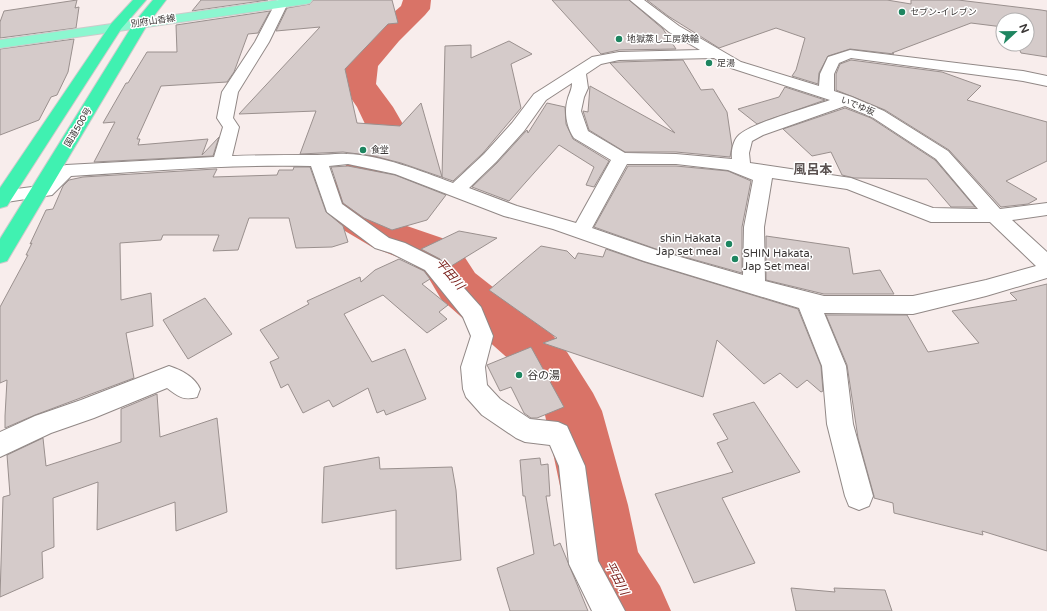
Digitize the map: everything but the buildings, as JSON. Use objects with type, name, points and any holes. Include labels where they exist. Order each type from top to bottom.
[{"type":"highway","points":[[2,198],[116,27],[140,0]]},
{"type":"highway","name":"国道500号","points":[[0,256],[141,23],[160,0]]},
{"type":"main road","name":"別府山香線","points":[[0,44],[306,0]]},
{"type":"street","name":"いでゆ坂","points":[[636,0],[674,28],[736,65],[846,100],[878,114],[942,155],[996,216],[1047,264]]},
{"type":"street","points":[[221,163],[231,127],[225,118],[230,92],[262,42],[282,3]]},
{"type":"street","points":[[456,190],[490,158],[518,127],[540,97],[597,60],[619,56],[718,54]]},
{"type":"street","points":[[826,94],[827,74],[833,60],[850,54],[1047,81]]},
{"type":"street","points":[[578,73],[580,88],[576,97],[573,111],[580,134],[621,158],[676,159],[728,164],[758,171],[851,184],[931,214],[996,216],[1047,209]]},
{"type":"street","points":[[741,167],[740,153],[744,139],[757,131],[846,100]]},
{"type":"street","points":[[581,231],[621,158]]},
{"type":"street","points":[[2,198],[45,191],[66,170],[197,163],[286,160],[318,161],[348,159],[382,165],[456,190],[511,211],[581,231],[651,256],[808,302],[824,305],[912,305],[986,288],[1047,270]]},
{"type":"street","points":[[318,161],[334,207],[382,243],[398,248],[432,265],[473,312],[482,336],[473,367],[475,389],[491,407],[525,430],[558,434],[572,466],[584,564],[610,611]]},
{"type":"street","points":[[741,167],[763,177],[754,227],[754,285]]},
{"type":"street","points":[[808,302],[834,366],[840,424],[859,496]]},
{"type":"street","points":[[0,445],[44,424],[85,410],[169,376],[188,389]]},
{"type":"waterway","name":"平田川","points":[[417,0],[415,9],[388,34],[361,64],[359,85],[375,107],[385,126],[378,150],[347,192],[346,196],[349,208],[361,220],[388,236],[426,250],[445,265],[458,286],[531,347],[548,368],[573,411],[596,505],[607,565],[635,611]]},
{"type":"place","name":"セブン-イレブン","points":[[902,12]]},
{"type":"place","name":"地獄蒸し工房鉄輪","points":[[619,39]]},
{"type":"place","name":"足湯","points":[[709,63]]},
{"type":"place","name":"食堂","points":[[363,150]]},
{"type":"place","name":"shin Hakata Jap set meal","points":[[729,244]]},
{"type":"place","name":"SHIN Hakata, Jap Set meal","points":[[735,259]]},
{"type":"place","name":"谷の湯","points":[[519,375]]},
{"type":"district","name":"風呂本","points":[[813,169]]}]
